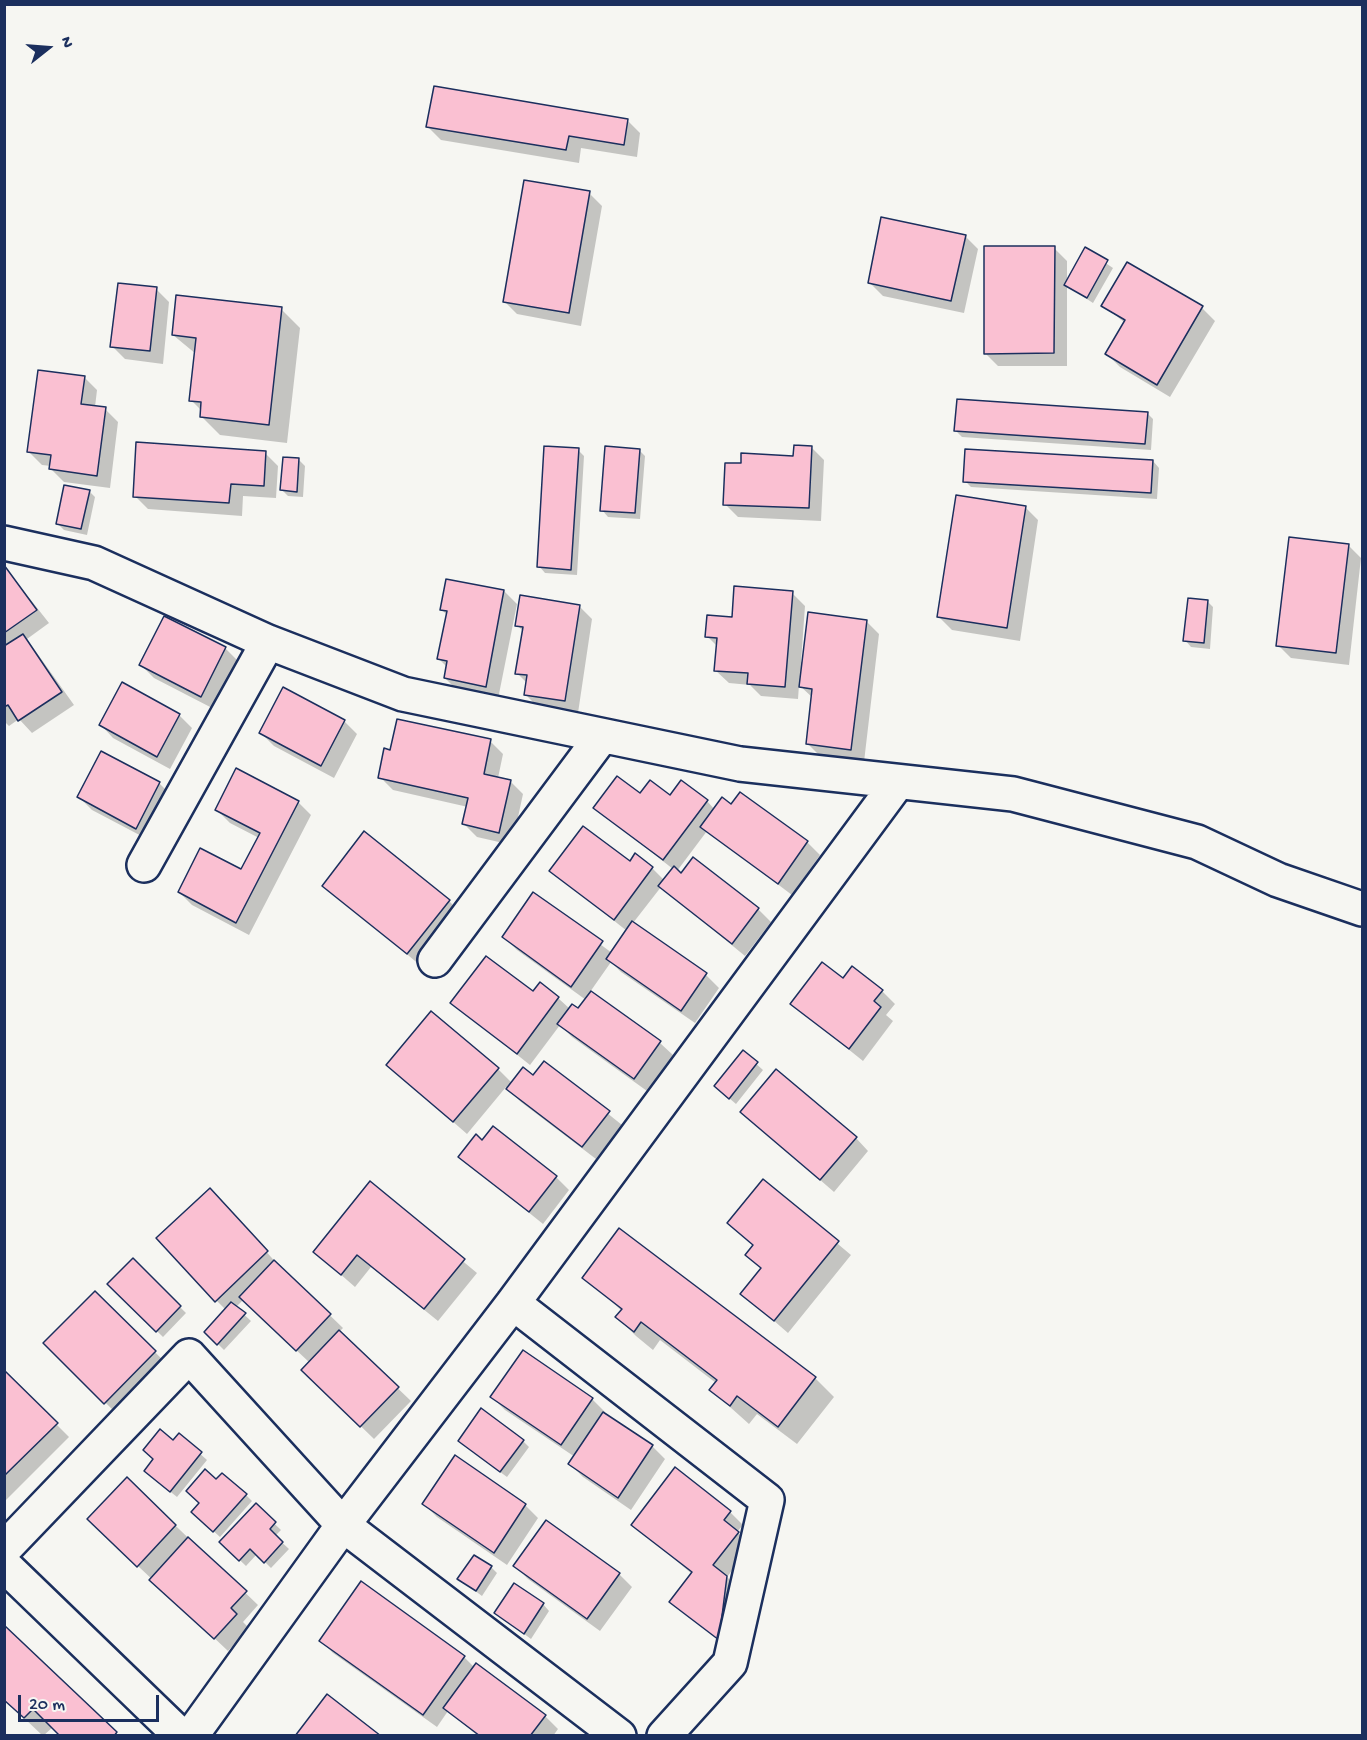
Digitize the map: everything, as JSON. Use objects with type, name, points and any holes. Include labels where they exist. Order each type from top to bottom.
[{"type":"street","points":[[4,543],[94,563],[268,642],[404,694],[740,764],[1013,794],[1197,842],[1278,880],[1362,909]]},
{"type":"street","points":[[144,866],[268,642]]},
{"type":"street","points":[[435,960],[602,736]]},
{"type":"street","points":[[191,1736],[343,1525],[513,1303],[898,782]]},
{"type":"street","points":[[513,1303],[767,1500],[730,1662],[664,1736]]},
{"type":"street","points":[[4,1549],[189,1356],[343,1525],[619,1736]]},
{"type":"street","points":[[4,1565],[181,1736]]},
{"type":"building","points":[[434,86],[628,119],[624,145],[569,136],[566,150],[426,127]]},
{"type":"building","points":[[524,180],[590,191],[569,313],[503,302]]},
{"type":"building","points":[[881,217],[966,235],[951,301],[868,283]]},
{"type":"building","points":[[984,246],[1055,246],[1054,353],[984,354]]},
{"type":"building","points":[[1085,247],[1108,260],[1087,298],[1064,285]]},
{"type":"building","points":[[1127,262],[1203,306],[1157,385],[1105,354],[1125,320],[1101,306]]},
{"type":"building","points":[[118,283],[157,287],[150,351],[110,347]]},
{"type":"building","points":[[176,295],[282,307],[269,425],[200,417],[201,402],[189,401],[196,338],[172,335]]},
{"type":"building","points":[[38,370],[85,376],[81,404],[106,407],[97,476],[49,469],[51,455],[27,452]]},
{"type":"building","points":[[957,399],[1148,412],[1145,444],[954,431]]},
{"type":"building","points":[[136,442],[266,451],[264,486],[231,484],[229,503],[133,497]]},
{"type":"building","points":[[794,445],[812,446],[809,508],[723,505],[725,463],[741,463],[741,453],[793,456]]},
{"type":"building","points":[[544,446],[579,448],[571,570],[537,567]]},
{"type":"building","points":[[605,446],[640,449],[635,513],[600,511]]},
{"type":"building","points":[[965,449],[1153,460],[1151,493],[963,482]]},
{"type":"building","points":[[283,457],[299,458],[297,492],[280,490]]},
{"type":"building","points":[[64,485],[90,490],[81,529],[56,524]]},
{"type":"building","points":[[956,495],[1026,506],[1007,628],[937,617]]},
{"type":"building","points":[[1289,537],[1349,544],[1336,653],[1276,646]]},
{"type":"building","points":[[4,565],[37,610],[4,633]]},
{"type":"building","points":[[446,579],[504,590],[486,687],[444,678],[447,661],[437,659],[447,611],[440,610]]},
{"type":"building","points":[[734,586],[793,591],[785,687],[747,684],[748,673],[714,671],[717,638],[705,637],[707,615],[732,617]]},
{"type":"building","points":[[520,595],[580,605],[565,701],[524,695],[527,675],[515,674],[523,627],[515,626]]},
{"type":"building","points":[[1188,598],[1208,600],[1204,643],[1183,641]]},
{"type":"building","points":[[808,612],[867,620],[851,750],[806,744],[812,689],[799,687]]},
{"type":"building","points":[[164,616],[226,647],[201,697],[139,665]]},
{"type":"building","points":[[23,634],[62,692],[18,721],[8,705],[4,707],[4,646]]},
{"type":"building","points":[[122,682],[180,714],[157,757],[99,725]]},
{"type":"building","points":[[283,687],[345,720],[321,766],[259,733]]},
{"type":"building","points":[[397,719],[491,739],[484,774],[511,780],[499,833],[462,824],[468,798],[378,778],[384,748],[390,750]]},
{"type":"building","points":[[101,751],[160,782],[136,829],[77,797]]},
{"type":"building","points":[[236,768],[299,801],[236,923],[178,892],[200,848],[241,869],[260,833],[215,810]]},
{"type":"building","points":[[617,776],[640,793],[650,780],[670,795],[681,780],[708,800],[663,860],[593,808]]},
{"type":"building","points":[[740,792],[808,841],[778,884],[700,827],[722,797],[731,804]]},
{"type":"building","points":[[583,826],[630,861],[635,853],[653,867],[614,920],[549,871]]},
{"type":"building","points":[[364,831],[450,900],[407,954],[322,886]]},
{"type":"building","points":[[693,857],[759,908],[732,944],[658,886],[674,866],[681,873]]},
{"type":"building","points":[[533,892],[603,941],[571,987],[502,937]]},
{"type":"building","points":[[632,921],[707,973],[681,1011],[606,959]]},
{"type":"building","points":[[486,956],[533,991],[540,982],[559,997],[517,1054],[450,1003]]},
{"type":"building","points":[[822,962],[843,978],[852,966],[883,990],[874,1001],[881,1007],[849,1049],[790,1004]]},
{"type":"building","points":[[591,991],[661,1041],[634,1079],[557,1024],[572,1004],[578,1008]]},
{"type":"building","points":[[431,1011],[499,1068],[453,1122],[386,1065]]},
{"type":"building","points":[[743,1050],[758,1062],[729,1099],[714,1086]]},
{"type":"building","points":[[544,1061],[610,1111],[582,1147],[506,1089],[523,1067],[533,1075]]},
{"type":"building","points":[[776,1069],[857,1137],[820,1180],[740,1112]]},
{"type":"building","points":[[493,1126],[557,1176],[529,1212],[458,1157],[476,1134],[482,1140]]},
{"type":"building","points":[[763,1179],[839,1241],[774,1321],[740,1294],[761,1268],[745,1255],[753,1245],[727,1223]]},
{"type":"building","points":[[370,1181],[465,1259],[424,1309],[357,1255],[341,1275],[313,1252]]},
{"type":"building","points":[[210,1188],[268,1251],[215,1302],[156,1238]]},
{"type":"building","points":[[619,1228],[816,1377],[778,1427],[737,1396],[730,1406],[709,1390],[717,1380],[641,1322],[634,1332],[615,1317],[622,1309],[582,1278]]},
{"type":"building","points":[[133,1258],[181,1306],[156,1332],[107,1284]]},
{"type":"building","points":[[274,1260],[331,1314],[296,1351],[239,1297]]},
{"type":"building","points":[[95,1291],[156,1351],[104,1404],[43,1343]]},
{"type":"building","points":[[231,1302],[246,1313],[217,1345],[204,1332]]},
{"type":"building","points":[[339,1330],[399,1387],[360,1427],[301,1370]]},
{"type":"building","points":[[523,1350],[593,1398],[561,1445],[490,1397]]},
{"type":"building","points":[[4,1370],[58,1423],[4,1476]]},
{"type":"building","points":[[481,1408],[524,1440],[500,1472],[458,1441]]},
{"type":"building","points":[[603,1412],[653,1445],[618,1498],[568,1464]]},
{"type":"building","points":[[160,1429],[173,1440],[179,1433],[202,1452],[170,1492],[144,1471],[153,1459],[143,1450]]},
{"type":"building","points":[[455,1455],[526,1504],[494,1553],[422,1504]]},
{"type":"building","points":[[675,1467],[731,1511],[724,1520],[739,1532],[713,1565],[727,1576],[719,1640],[669,1602],[692,1572],[631,1525]]},
{"type":"building","points":[[205,1469],[216,1479],[222,1473],[247,1494],[213,1532],[191,1512],[199,1503],[186,1491]]},
{"type":"building","points":[[127,1477],[176,1525],[137,1567],[87,1519]]},
{"type":"building","points":[[256,1503],[276,1522],[270,1529],[283,1542],[264,1563],[250,1549],[239,1561],[219,1542]]},
{"type":"building","points":[[546,1520],[620,1573],[587,1619],[513,1566]]},
{"type":"building","points":[[188,1537],[247,1591],[231,1608],[237,1614],[214,1639],[149,1580]]},
{"type":"building","points":[[474,1555],[492,1566],[476,1591],[457,1579]]},
{"type":"building","points":[[361,1581],[465,1656],[423,1715],[319,1641]]},
{"type":"building","points":[[514,1583],[544,1603],[524,1634],[494,1613]]},
{"type":"building","points":[[4,1625],[117,1732],[114,1736],[60,1736],[33,1709],[24,1718],[4,1700]]},
{"type":"building","points":[[476,1663],[546,1715],[530,1736],[480,1736],[443,1708]]},
{"type":"building","points":[[327,1694],[381,1736],[295,1736]]}]
